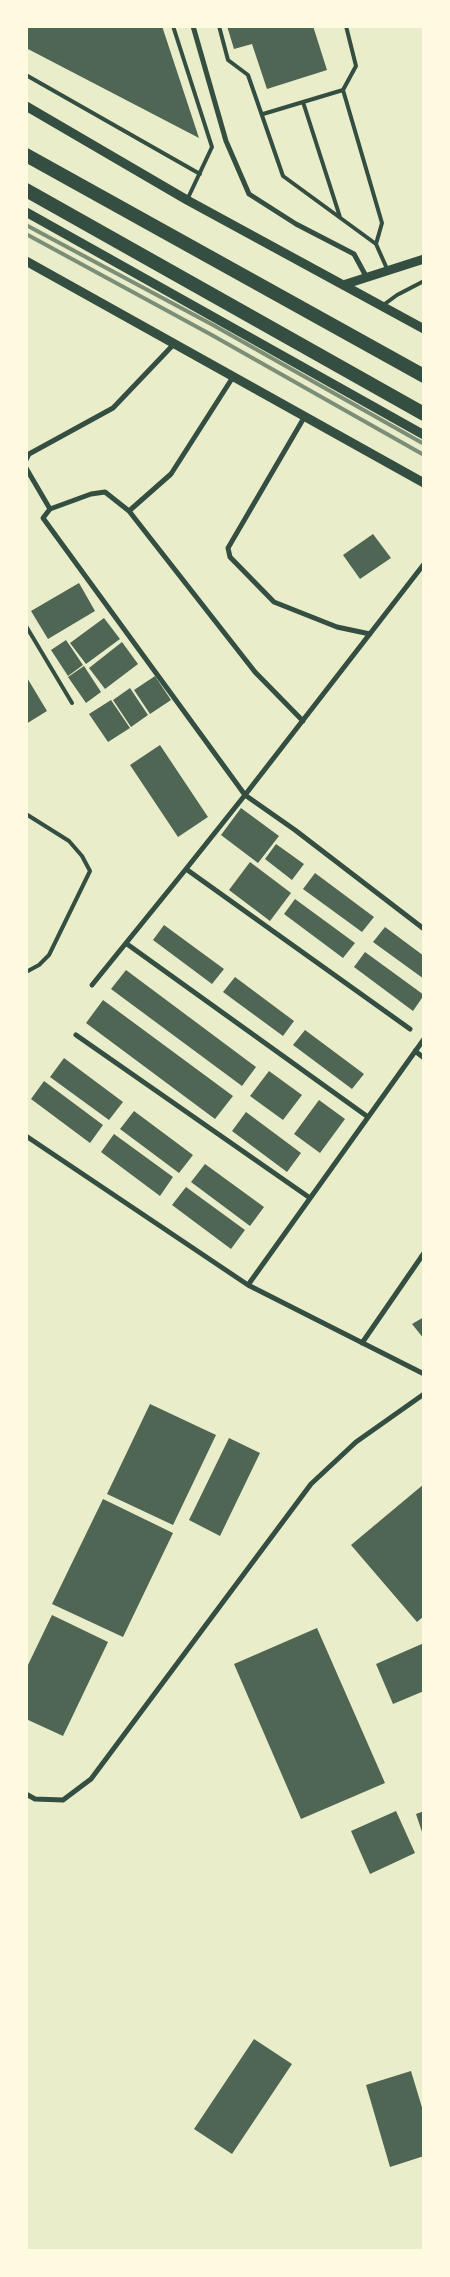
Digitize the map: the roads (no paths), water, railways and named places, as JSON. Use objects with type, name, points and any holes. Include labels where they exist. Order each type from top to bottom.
[{"type":"highway","points":[[26,155],[424,376]]},
{"type":"highway","points":[[26,190],[424,414]]},
{"type":"street","points":[[193,26],[226,141],[249,194],[296,224],[354,254],[366,278]]},
{"type":"street","points":[[26,106],[188,200],[424,329]]},
{"type":"street","points":[[26,212],[424,435]]},
{"type":"street","points":[[343,286],[424,259]]},
{"type":"street","points":[[26,261],[424,483]]},
{"type":"street","points":[[26,460],[30,454],[113,408],[174,344]]},
{"type":"street","points":[[130,511],[171,474],[233,376]]},
{"type":"street","points":[[305,416],[228,548],[230,557],[274,602],[337,627],[370,634]]},
{"type":"street","points":[[26,468],[50,509]]},
{"type":"street","points":[[303,721],[255,672],[130,511],[105,492],[91,494],[50,509],[43,518],[245,795],[295,830],[424,929]]},
{"type":"street","points":[[92,985],[127,944],[245,795],[424,564]]},
{"type":"street","points":[[186,869],[410,1029]]},
{"type":"street","points":[[127,944],[368,1117]]},
{"type":"street","points":[[76,1035],[310,1198]]},
{"type":"street","points":[[248,1285],[424,1039]]},
{"type":"street","points":[[415,1051],[424,1058]]},
{"type":"street","points":[[26,1136],[248,1285],[424,1374]]},
{"type":"street","points":[[362,1343],[424,1253]]},
{"type":"street","points":[[26,1794],[36,1799],[62,1800],[91,1779],[311,1484],[356,1442],[424,1394]]},
{"type":"lane","points":[[173,26],[212,147],[188,200]]},
{"type":"lane","points":[[219,26],[228,60],[248,76],[264,114],[283,176],[376,244],[388,271]]},
{"type":"lane","points":[[346,26],[356,66],[343,90],[382,223],[376,244]]},
{"type":"lane","points":[[26,75],[200,174]]},
{"type":"lane","points":[[264,114],[343,90]]},
{"type":"lane","points":[[303,102],[340,217]]},
{"type":"lane","points":[[382,306],[397,295],[424,281]]},
{"type":"lane","points":[[26,626],[72,703]]},
{"type":"lane","points":[[26,814],[69,841],[82,856],[90,871],[49,955],[39,965],[26,972]]},
{"type":"railway","points":[[26,225],[213,325],[424,444]]},
{"type":"railway","points":[[26,234],[210,334],[424,455]]}]
